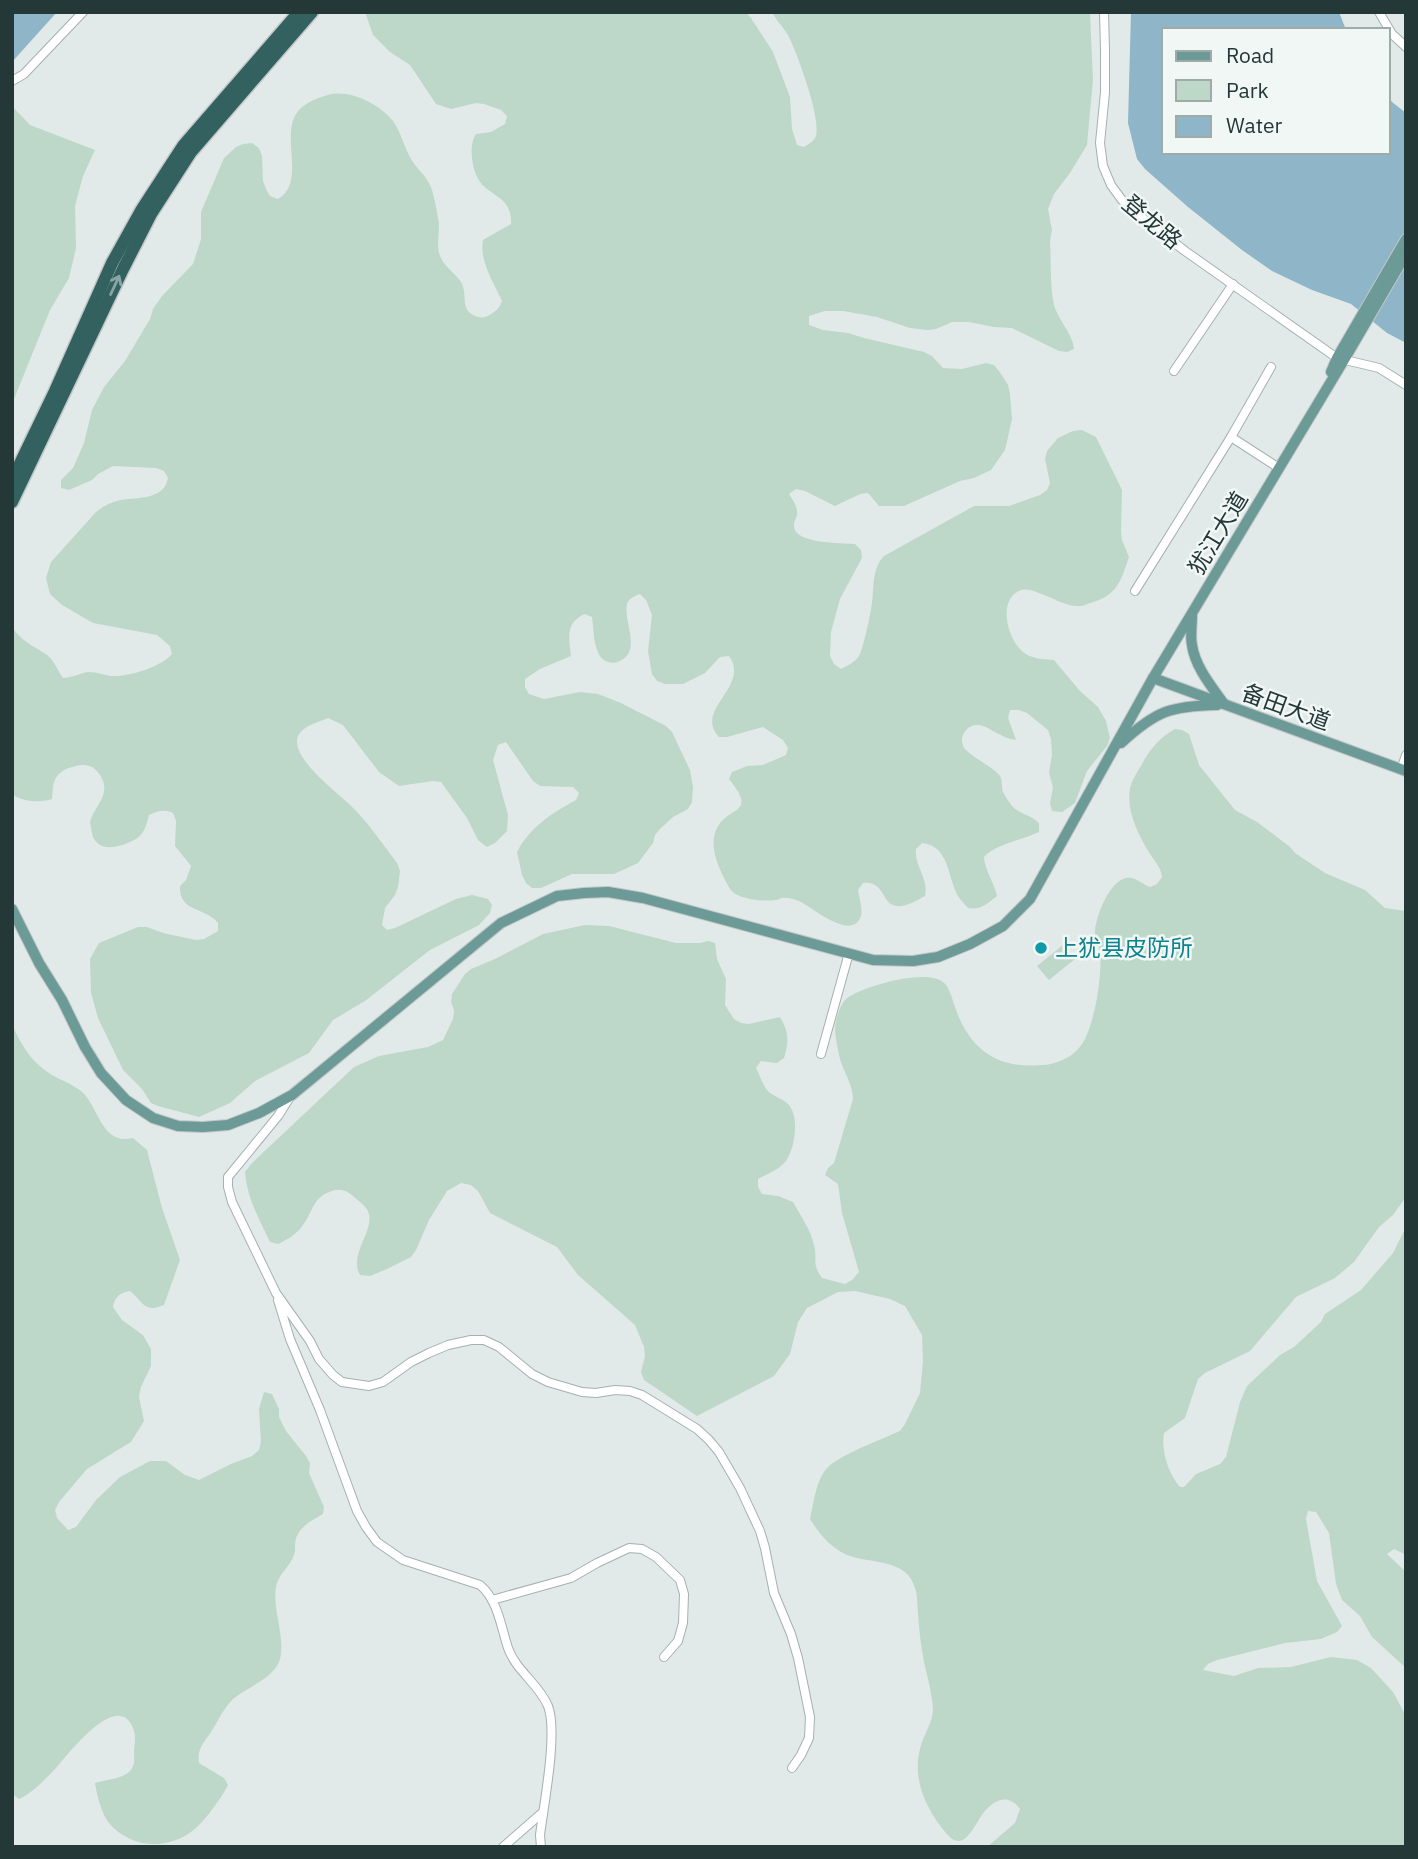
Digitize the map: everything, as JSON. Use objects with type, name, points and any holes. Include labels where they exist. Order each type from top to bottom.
[{"type":"highway","points":[[12,480],[113,263],[142,209],[183,146],[299,12]]},
{"type":"highway","points":[[12,502],[151,214],[191,152],[312,12]]},
{"type":"main road","points":[[1353,338],[1406,239]]},
{"type":"main road","points":[[1353,338],[1406,254]]},
{"type":"main road","name":"犹江大道","points":[[12,909],[101,1073],[126,1100],[153,1118],[178,1126],[203,1127],[228,1125],[259,1113],[292,1095],[501,923],[558,896],[608,892],[643,898],[873,960],[913,961],[938,957],[970,944],[1003,926],[1030,899],[1153,678],[1315,407],[1353,338]]},
{"type":"main road","points":[[1192,614],[1192,646],[1209,684],[1225,705]]},
{"type":"main road","name":"备田大道","points":[[1153,678],[1403,771]]},
{"type":"main road","points":[[1114,749],[1156,715],[1174,708],[1225,705]]},
{"type":"street","points":[[12,81],[24,74],[83,12]]},
{"type":"street","name":"登龙路","points":[[1104,12],[1105,92],[1100,143],[1103,166],[1111,185],[1122,200],[1145,220],[1341,359]]},
{"type":"street","points":[[1379,12],[1388,28]]},
{"type":"street","points":[[1390,31],[1406,47]]},
{"type":"street","points":[[1174,371],[1233,284]]},
{"type":"street","points":[[1341,359],[1379,368],[1406,385]]},
{"type":"street","points":[[1135,591],[1231,437],[1271,367]]},
{"type":"street","points":[[1231,437],[1279,468]]},
{"type":"street","points":[[1403,771],[1406,755]]},
{"type":"street","points":[[821,1054],[849,953]]},
{"type":"street","points":[[292,1095],[228,1177],[232,1202],[276,1293],[290,1339],[320,1410],[357,1511],[366,1527],[377,1542],[402,1560],[480,1585],[487,1591],[512,1658],[548,1707],[552,1735],[540,1835],[541,1847]]},
{"type":"street","points":[[276,1293],[310,1341],[319,1359],[332,1375],[342,1382],[369,1386],[383,1382],[411,1362],[448,1345],[484,1340],[499,1347],[531,1374],[548,1382],[582,1392],[615,1390],[642,1395],[697,1429],[709,1440],[740,1488],[760,1531],[774,1593],[798,1658],[810,1717],[809,1738],[792,1768]]},
{"type":"street","points":[[492,1600],[571,1578],[629,1548],[642,1549],[656,1557],[680,1580],[684,1594],[683,1623],[678,1641],[664,1657]]},
{"type":"street","points":[[503,1847],[543,1812]]},
{"type":"green space","points":[[365,12],[746,12],[773,52],[790,97],[792,129],[797,145],[804,147],[816,136],[812,100],[788,35],[772,12],[1090,12],[1093,79],[1087,145],[1054,194],[1048,209],[1052,230],[1050,240],[1053,301],[1074,349],[1059,351],[1012,328],[969,322],[952,322],[927,330],[843,311],[825,311],[809,316],[809,325],[924,352],[943,368],[962,369],[986,363],[994,365],[1008,385],[1012,419],[1005,450],[991,470],[904,506],[879,506],[868,493],[835,506],[805,491],[796,489],[789,494],[797,509],[794,522],[796,532],[810,539],[855,544],[861,550],[862,558],[840,599],[831,632],[830,656],[834,664],[841,669],[851,664],[861,652],[870,614],[875,572],[884,556],[974,506],[1009,506],[1040,495],[1047,490],[1050,483],[1045,459],[1047,451],[1058,438],[1082,430],[1096,437],[1122,490],[1121,532],[1129,557],[1120,580],[1106,596],[1081,606],[1071,605],[1035,591],[1019,591],[1008,603],[1007,621],[1013,639],[1023,652],[1037,658],[1054,660],[1080,691],[1098,707],[1106,721],[1110,738],[1107,746],[1087,771],[1075,803],[1062,812],[1052,811],[1050,803],[1053,788],[1049,772],[1052,755],[1048,730],[1019,710],[1010,710],[1008,718],[1016,740],[983,726],[968,728],[962,738],[965,749],[1000,776],[1003,792],[1010,803],[1015,809],[1039,823],[1039,832],[1002,845],[984,857],[997,896],[977,908],[968,908],[959,898],[942,855],[931,845],[922,843],[916,849],[916,855],[925,883],[925,896],[898,906],[886,900],[879,888],[863,883],[858,890],[861,916],[850,926],[832,921],[796,900],[751,899],[730,889],[714,851],[717,828],[741,804],[737,790],[729,779],[732,772],[747,766],[763,765],[786,755],[788,748],[783,740],[763,727],[719,737],[713,727],[713,717],[733,678],[734,667],[729,656],[720,657],[705,673],[683,684],[657,681],[652,674],[648,651],[652,615],[646,600],[640,594],[627,604],[631,643],[630,650],[620,661],[606,661],[600,656],[592,617],[585,614],[571,626],[571,656],[540,669],[525,679],[529,694],[544,699],[580,692],[598,694],[666,726],[672,732],[690,770],[693,787],[692,802],[688,809],[673,817],[660,829],[638,863],[614,874],[572,874],[541,888],[532,888],[526,883],[517,852],[522,843],[550,816],[576,800],[579,793],[573,787],[540,786],[533,781],[506,742],[498,745],[493,760],[508,815],[507,831],[487,847],[478,840],[467,818],[441,782],[399,786],[379,772],[343,725],[328,718],[313,724],[300,733],[297,743],[300,752],[313,771],[362,818],[397,863],[400,871],[398,887],[385,908],[382,925],[387,930],[395,928],[456,899],[472,895],[488,899],[492,905],[490,913],[479,925],[430,950],[365,1001],[333,1020],[309,1053],[255,1081],[230,1103],[199,1117],[151,1103],[142,1089],[123,1070],[98,1018],[91,993],[90,959],[99,943],[138,927],[196,940],[204,939],[218,931],[218,923],[188,905],[181,895],[180,886],[186,880],[191,866],[175,846],[176,821],[173,813],[161,811],[149,815],[144,830],[136,839],[108,847],[98,844],[92,833],[90,822],[104,792],[103,781],[93,768],[80,765],[61,772],[54,783],[52,799],[31,801],[12,794],[12,627],[24,640],[49,657],[63,678],[90,672],[111,676],[135,673],[153,667],[172,654],[170,646],[157,635],[93,623],[62,605],[50,594],[46,578],[51,562],[96,512],[118,501],[156,494],[166,485],[168,478],[164,471],[156,468],[113,466],[92,480],[69,490],[61,488],[61,480],[73,468],[84,443],[92,410],[104,387],[125,361],[162,296],[193,264],[201,239],[201,212],[224,158],[236,147],[252,143],[259,148],[263,181],[270,196],[278,199],[286,192],[291,182],[292,124],[303,106],[332,94],[358,97],[374,105],[393,121],[411,159],[430,185],[439,222],[439,254],[461,282],[467,309],[477,317],[483,317],[500,306],[502,301],[488,272],[482,248],[483,240],[511,224],[510,215],[505,203],[480,182],[472,151],[476,134],[491,132],[505,124],[507,116],[501,110],[484,104],[476,103],[451,109],[436,104],[410,65],[390,52],[373,35]]},
{"type":"green space","points":[[12,106],[30,125],[95,150],[83,176],[75,206],[76,248],[69,278],[50,310],[12,404]]},
{"type":"green space","points":[[1175,729],[1189,734],[1199,765],[1235,810],[1257,822],[1325,873],[1365,890],[1385,908],[1406,911],[1406,1197],[1393,1215],[1379,1227],[1354,1262],[1335,1278],[1296,1297],[1250,1351],[1198,1379],[1185,1418],[1164,1433],[1163,1440],[1166,1462],[1180,1487],[1184,1487],[1196,1474],[1220,1464],[1226,1457],[1240,1402],[1247,1386],[1280,1355],[1294,1347],[1321,1322],[1325,1314],[1361,1290],[1393,1253],[1406,1227],[1406,1555],[1394,1549],[1387,1554],[1406,1572],[1406,1668],[1372,1637],[1360,1616],[1342,1600],[1336,1584],[1329,1533],[1316,1512],[1308,1511],[1306,1519],[1317,1581],[1342,1626],[1337,1632],[1321,1639],[1285,1643],[1217,1660],[1203,1670],[1234,1676],[1258,1668],[1291,1667],[1331,1657],[1357,1660],[1371,1668],[1393,1692],[1406,1716],[1406,1847],[987,1847],[1015,1823],[1020,1809],[1007,1800],[998,1801],[989,1807],[964,1840],[952,1839],[945,1832],[932,1813],[919,1783],[920,1749],[933,1709],[922,1651],[917,1594],[913,1583],[908,1575],[893,1566],[855,1558],[841,1552],[826,1540],[810,1519],[818,1484],[829,1466],[900,1431],[920,1393],[922,1335],[905,1306],[890,1299],[855,1291],[838,1292],[807,1308],[798,1322],[790,1354],[774,1376],[697,1416],[644,1380],[641,1372],[644,1347],[635,1325],[578,1275],[557,1247],[490,1213],[478,1191],[471,1185],[461,1183],[447,1191],[411,1257],[370,1276],[360,1275],[357,1266],[369,1215],[365,1207],[350,1194],[337,1190],[321,1197],[300,1228],[278,1244],[270,1242],[254,1208],[246,1182],[245,1172],[252,1163],[354,1067],[379,1056],[428,1047],[443,1040],[453,1019],[452,994],[471,969],[543,934],[585,925],[609,926],[676,943],[708,941],[715,943],[717,959],[726,979],[725,1005],[734,1019],[749,1024],[780,1017],[787,1032],[784,1058],[777,1063],[761,1061],[756,1068],[767,1090],[792,1109],[794,1140],[786,1161],[758,1179],[758,1187],[762,1194],[793,1202],[813,1239],[816,1265],[822,1278],[845,1284],[859,1272],[842,1213],[838,1184],[825,1175],[834,1163],[853,1099],[840,1059],[835,1027],[842,1004],[855,993],[880,984],[910,978],[935,978],[945,984],[962,1024],[978,1046],[988,1054],[1013,1064],[1042,1065],[1052,1064],[1076,1052],[1089,1029],[1099,987],[1101,961],[1095,931],[1105,900],[1114,886],[1126,878],[1135,879],[1150,887],[1157,884],[1162,877],[1137,830],[1129,797],[1132,782],[1148,753]]},
{"type":"green space","points":[[1063,945],[1075,959],[1049,980],[1037,966]]},
{"type":"green space","points":[[12,1024],[33,1059],[52,1075],[81,1091],[107,1131],[122,1139],[133,1138],[147,1150],[162,1208],[180,1260],[164,1305],[148,1307],[130,1291],[115,1300],[113,1307],[122,1320],[143,1335],[151,1349],[151,1366],[139,1397],[144,1421],[131,1442],[87,1469],[59,1502],[55,1510],[57,1518],[68,1530],[76,1527],[96,1500],[120,1477],[150,1461],[166,1461],[185,1475],[199,1480],[252,1456],[259,1450],[261,1442],[259,1409],[264,1392],[272,1394],[286,1431],[310,1463],[309,1473],[324,1507],[323,1514],[300,1531],[295,1541],[295,1553],[277,1582],[275,1596],[281,1645],[279,1662],[270,1674],[229,1703],[199,1751],[199,1763],[224,1778],[228,1785],[196,1828],[179,1839],[164,1843],[147,1844],[122,1835],[109,1823],[100,1804],[95,1783],[127,1774],[134,1764],[135,1733],[126,1718],[116,1716],[93,1728],[34,1789],[19,1799],[12,1794]]},
{"type":"water","points":[[12,12],[57,12],[12,62]]},
{"type":"water","points":[[1131,12],[1339,12],[1345,28],[1162,28],[1162,154],[1390,154],[1390,98],[1406,113],[1406,343],[1387,333],[1351,304],[1312,290],[1272,271],[1242,250],[1145,169],[1137,159],[1128,123]]},
{"type":"place","name":"上犹县皮防所","points":[[1041,948]]}]
